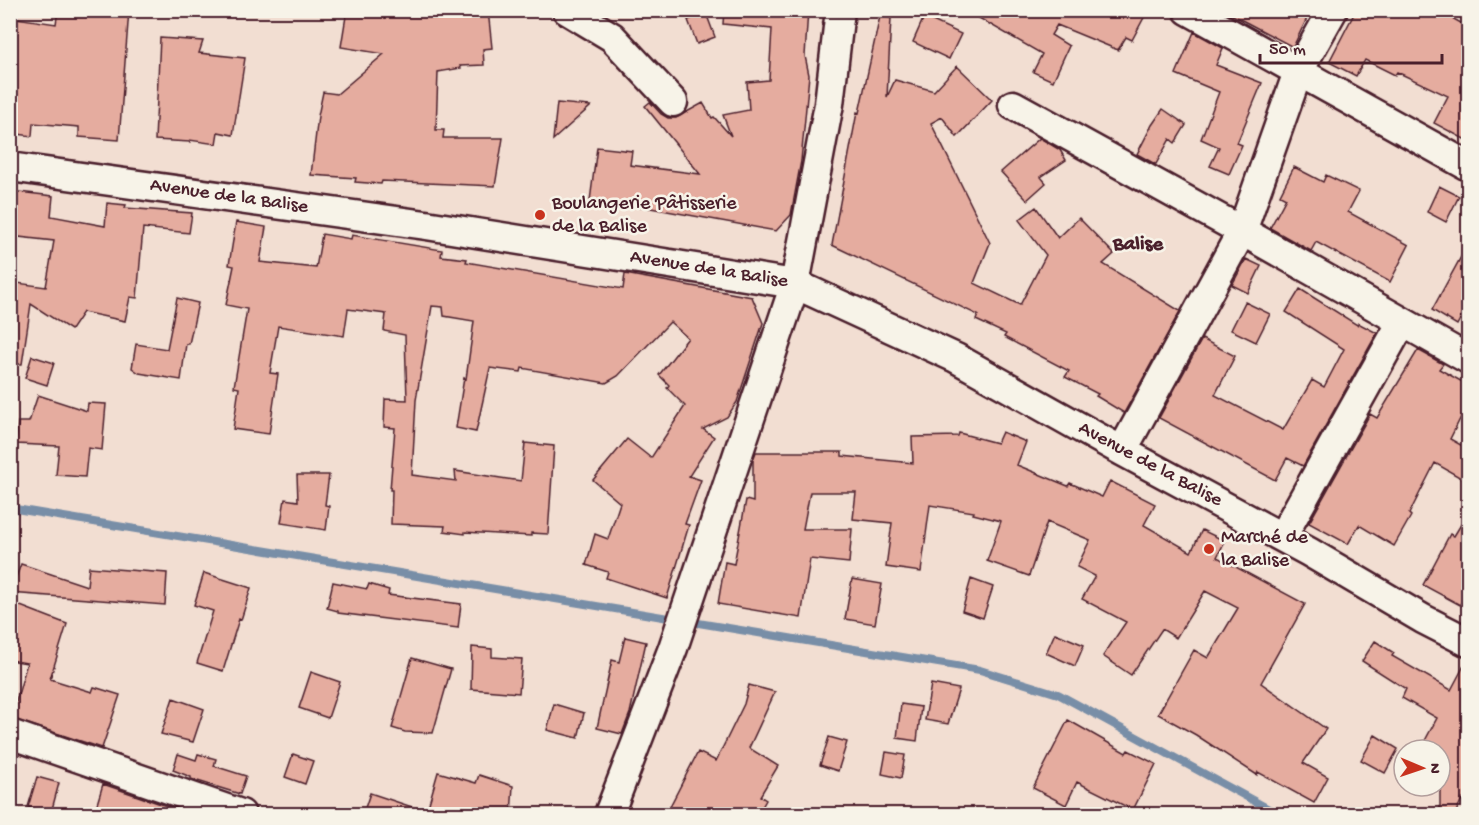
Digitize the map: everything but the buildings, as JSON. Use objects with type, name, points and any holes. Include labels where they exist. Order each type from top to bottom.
[{"type":"street","points":[[567,10],[612,37],[673,102]]},
{"type":"street","points":[[609,814],[673,648],[795,284],[829,104],[840,10]]},
{"type":"street","points":[[1188,10],[1468,166]]},
{"type":"street","points":[[1122,451],[1242,231],[1298,72],[1333,10]]},
{"type":"street","points":[[1012,105],[1242,231],[1468,359]]},
{"type":"street","name":"Avenue de la Balise","points":[[10,167],[426,225],[795,284],[956,358],[1468,642]]},
{"type":"street","points":[[1282,537],[1402,322]]},
{"type":"street","points":[[10,734],[241,814]]},
{"type":"waterway","points":[[10,508],[980,670],[1058,694],[1278,814]]},
{"type":"place","name":"Boulangerie Pâtisserie de la Balise","points":[[540,215]]},
{"type":"place","name":"Marché de la Balise","points":[[1209,549]]},
{"type":"district","name":"Balise","points":[[1138,245]]}]
